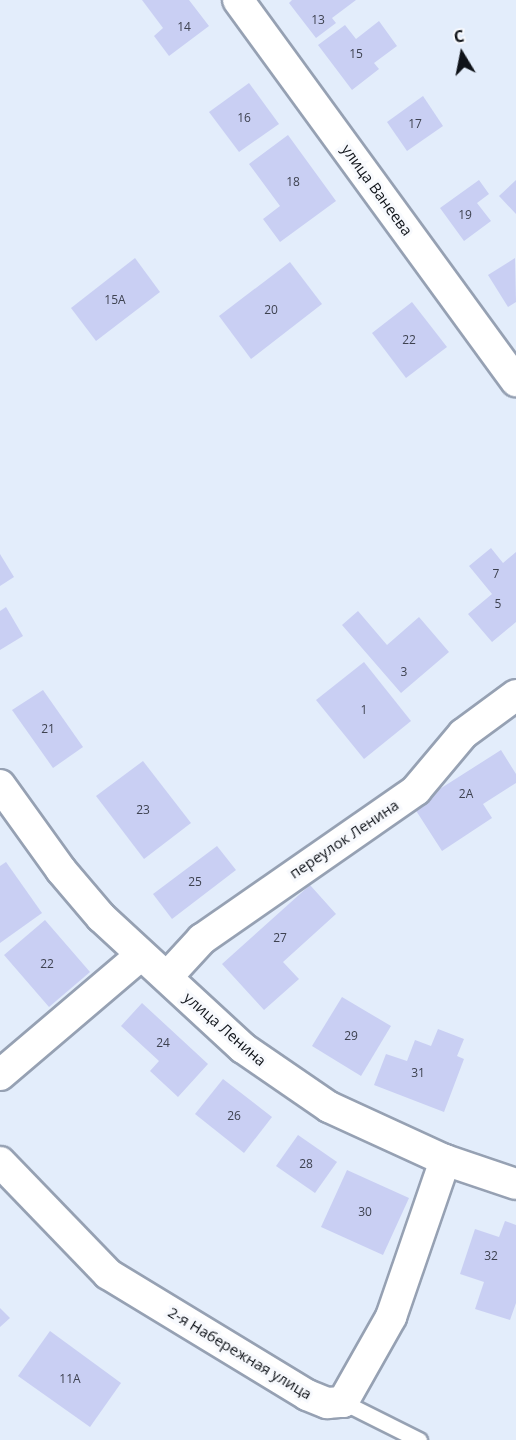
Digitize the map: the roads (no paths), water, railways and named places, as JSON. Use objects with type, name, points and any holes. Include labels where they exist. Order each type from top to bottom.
[{"type":"street","name":"улица Ванеева","points":[[238,0],[516,381]]},
{"type":"street","name":"переулок Ленина","points":[[167,977],[202,939],[416,790],[463,734],[516,695]]},
{"type":"street","name":"улица Ленина","points":[[0,785],[61,870],[101,917],[243,1048],[285,1080],[338,1112],[445,1160],[516,1184]]},
{"type":"street","points":[[0,1075],[141,955]]},
{"type":"street","points":[[343,1402],[391,1317],[445,1160]]},
{"type":"street","name":"2-я Набережная улица","points":[[0,1162],[108,1274],[307,1395],[327,1403],[343,1402]]},
{"type":"lane","points":[[343,1402],[419,1440]]}]
